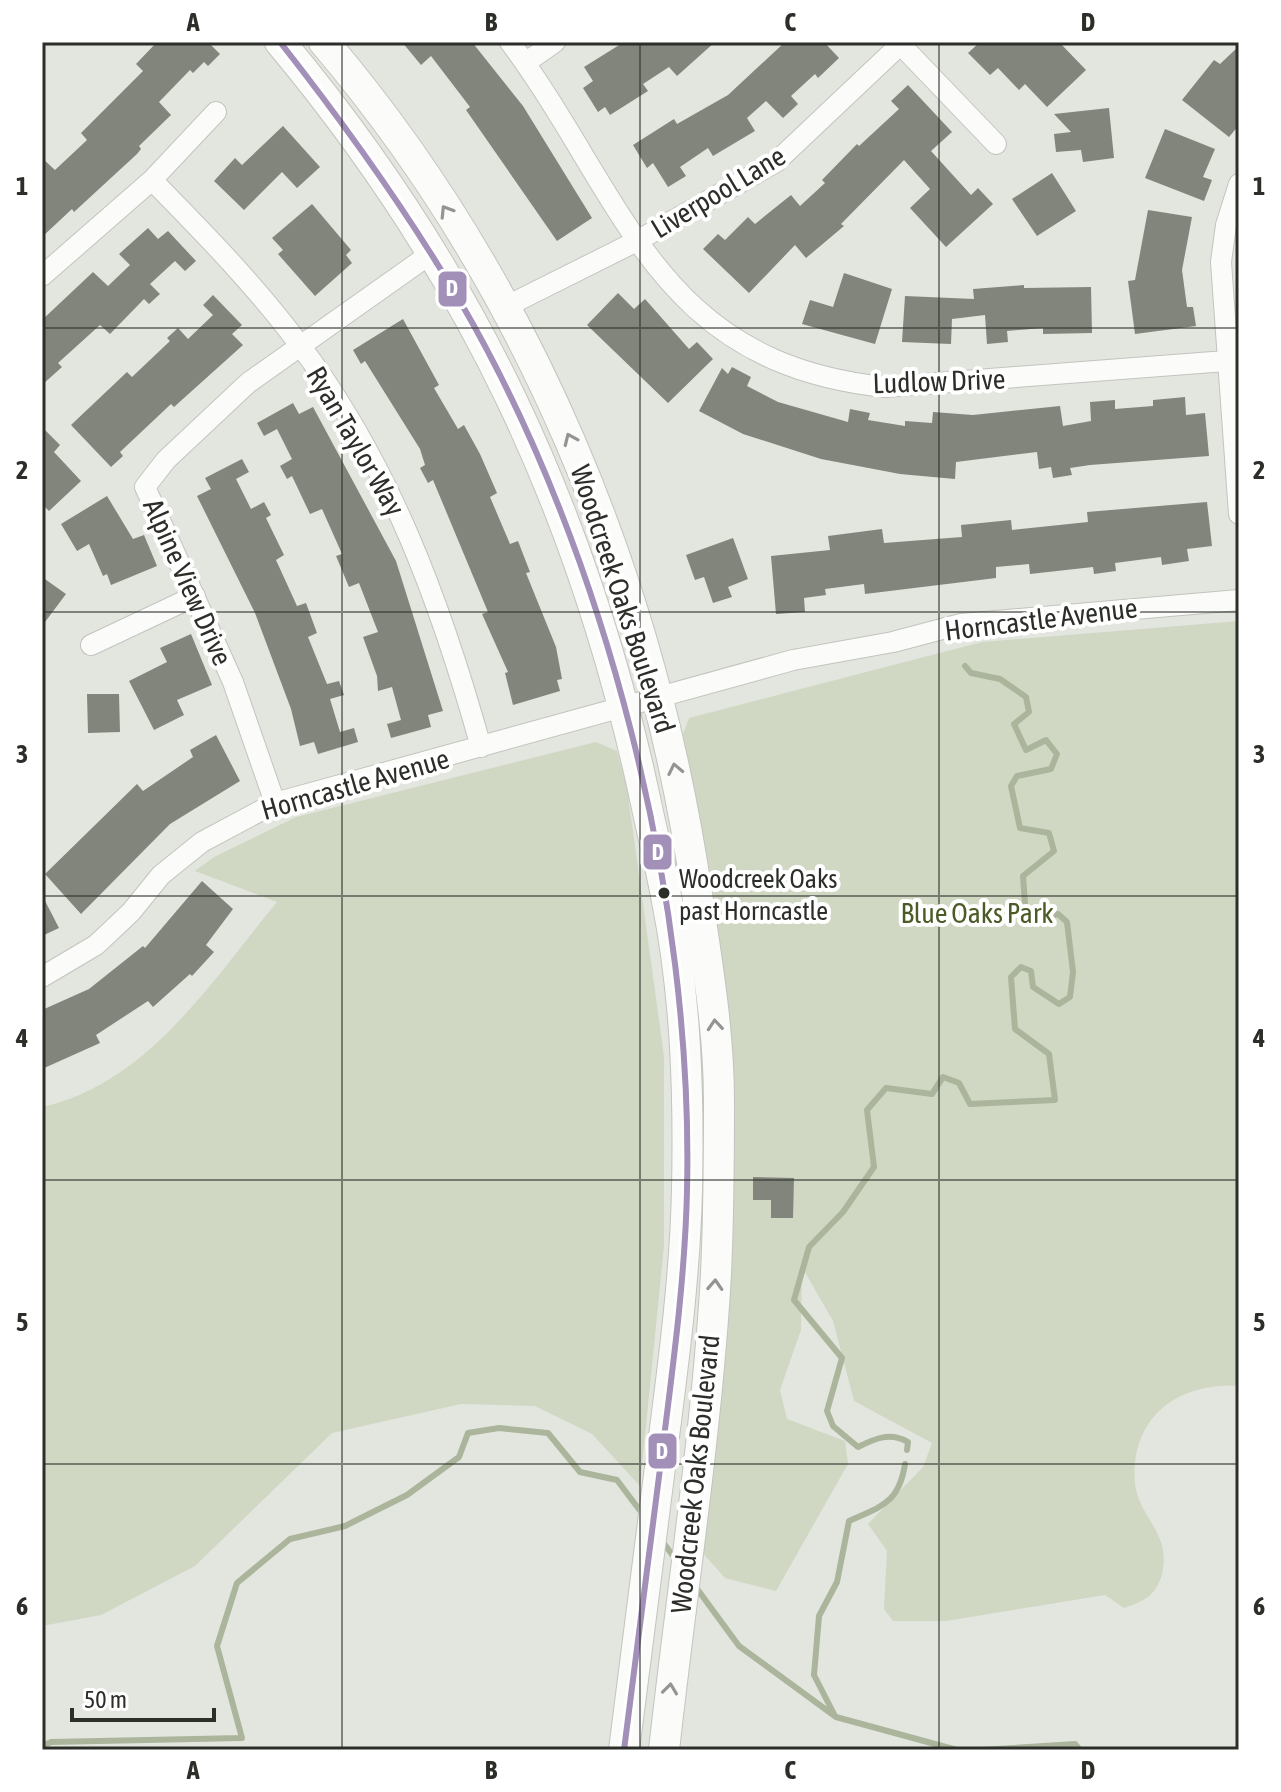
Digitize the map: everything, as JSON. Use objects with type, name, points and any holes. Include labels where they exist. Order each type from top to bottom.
[{"type":"main road","name":"Woodcreek Oaks Boulevard","points":[[280,42],[374,161],[433,252],[509,389],[552,487],[614,667],[668,903],[686,1049],[686,1221],[661,1458],[624,1750]]},
{"type":"main road","name":"Woodcreek Oaks Boulevard","points":[[324,42],[403,142],[507,306],[581,462],[635,617],[659,698],[686,820],[711,979],[719,1099],[715,1292],[664,1750]]},
{"type":"street","name":"Ludlow Drive","points":[[510,42],[637,241],[672,288],[723,332],[779,363],[841,382],[908,387],[1232,361]]},
{"type":"street","points":[[525,63],[555,42]]},
{"type":"street","name":"Liverpool Lane","points":[[507,306],[637,241],[776,162],[902,43]]},
{"type":"street","points":[[902,43],[996,144]]},
{"type":"street","points":[[42,276],[152,180],[216,112]]},
{"type":"street","name":"Ryan Taylor Way","points":[[152,180],[250,284],[300,345],[389,490],[426,572],[481,747]]},
{"type":"street","points":[[1239,184],[1226,225],[1221,262],[1232,361],[1239,514]]},
{"type":"street","name":"Alpine View Drive","points":[[275,803],[233,682],[145,487],[166,460],[218,410],[300,345],[433,252]]},
{"type":"street","points":[[91,645],[195,596]]},
{"type":"street","name":"Horncastle Avenue","points":[[42,977],[96,945],[131,912],[161,875],[202,842],[275,803],[793,660],[893,642],[961,624],[1239,600]]},
{"type":"green space","name":"Blue Oaks Park","points":[[1239,621],[1239,1386],[1196,1390],[1178,1398],[1162,1408],[1141,1439],[1136,1460],[1137,1495],[1159,1536],[1164,1560],[1156,1588],[1143,1600],[1124,1608],[1105,1595],[946,1621],[893,1621],[884,1609],[887,1551],[868,1524],[923,1467],[932,1443],[854,1401],[833,1321],[802,1267],[801,1330],[780,1390],[787,1419],[845,1441],[848,1464],[776,1591],[725,1578],[699,1549],[731,1075],[713,888],[683,734],[689,718],[982,642]]},
{"type":"green space","points":[[596,742],[617,751],[627,788],[664,1056],[664,1246],[640,1486],[592,1434],[535,1406],[461,1404],[332,1433],[195,1566],[101,1615],[42,1626],[42,1107],[80,1095],[114,1076],[146,1052],[202,995],[277,902],[195,871],[214,857],[296,817]]},
{"type":"building","points":[[157,42],[208,42],[220,54],[208,66],[204,62],[193,73],[190,70],[159,102],[171,115],[139,146],[141,149],[137,154],[42,237],[42,158],[55,170],[87,140],[81,133],[143,71],[136,64]]},
{"type":"building","points":[[402,42],[472,42],[523,106],[592,218],[557,241],[466,110],[470,107],[431,56],[421,65]]},
{"type":"building","points":[[624,42],[715,42],[677,76],[669,67],[643,84],[648,91],[610,115],[605,107],[598,112],[583,88],[593,81],[584,67]]},
{"type":"building","points":[[785,42],[824,42],[839,58],[818,78],[815,74],[791,96],[798,104],[783,118],[766,101],[747,118],[755,131],[713,156],[708,148],[680,167],[686,176],[668,187],[653,163],[647,168],[633,145],[674,119],[677,124],[728,95]]},
{"type":"building","points":[[980,42],[1059,42],[1086,70],[1047,107],[1025,84],[1019,90],[998,68],[990,75],[968,53]]},
{"type":"building","points":[[1239,46],[1239,125],[1229,137],[1182,100],[1214,60],[1220,64]]},
{"type":"building","points":[[908,85],[952,132],[931,151],[971,195],[978,188],[993,204],[946,247],[910,208],[930,189],[904,160],[841,224],[844,226],[806,258],[795,245],[749,293],[703,249],[718,234],[725,240],[748,217],[755,224],[791,195],[800,206],[825,183],[822,180],[857,144],[859,146],[899,109],[891,101]]},
{"type":"building","points":[[1109,108],[1114,158],[1083,162],[1081,150],[1056,152],[1054,134],[1071,132],[1054,114]]},
{"type":"building","points":[[283,126],[320,167],[297,188],[282,172],[244,210],[214,181],[235,158],[242,165]]},
{"type":"building","points":[[1165,129],[1215,149],[1203,177],[1212,180],[1204,201],[1145,178]]},
{"type":"building","points":[[1052,173],[1076,211],[1037,236],[1012,199]]},
{"type":"building","points":[[312,204],[351,250],[346,255],[352,263],[315,296],[278,254],[283,250],[272,238]]},
{"type":"building","points":[[1148,210],[1192,217],[1182,270],[1187,307],[1193,307],[1196,326],[1135,334],[1128,281],[1135,280]]},
{"type":"building","points":[[148,228],[158,239],[168,231],[196,261],[185,271],[175,261],[150,284],[160,294],[149,304],[144,299],[110,334],[100,325],[58,363],[62,367],[42,385],[42,320],[93,272],[108,286],[130,265],[119,254]]},
{"type":"building","points":[[844,273],[892,289],[875,344],[802,324],[810,300],[833,307]]},
{"type":"building","points":[[1024,285],[1024,288],[1091,287],[1092,333],[1043,334],[1043,328],[1007,331],[1008,342],[987,344],[985,315],[952,319],[951,344],[902,342],[905,296],[974,299],[973,289]]},
{"type":"building","points":[[618,293],[634,309],[645,299],[689,349],[697,342],[713,359],[668,403],[587,325]]},
{"type":"building","points":[[213,295],[242,325],[232,334],[243,345],[174,407],[171,404],[120,452],[123,456],[111,467],[71,425],[127,372],[132,377],[170,341],[167,338],[178,328],[188,339],[213,315],[203,305]]},
{"type":"building","points":[[403,319],[439,385],[434,388],[458,429],[464,425],[480,454],[497,493],[490,497],[510,544],[518,541],[530,572],[526,573],[556,647],[562,679],[557,680],[560,691],[513,705],[505,673],[508,672],[482,614],[488,612],[433,480],[428,483],[420,468],[425,465],[420,449],[365,361],[361,364],[353,350]]},
{"type":"building","points":[[732,367],[751,377],[747,386],[778,402],[848,422],[850,409],[870,413],[868,420],[905,426],[905,421],[932,423],[933,412],[973,415],[1060,406],[1063,426],[1091,421],[1090,402],[1115,400],[1115,409],[1153,406],[1153,400],[1185,397],[1186,415],[1205,413],[1209,456],[1090,465],[1070,468],[1072,475],[1053,478],[1051,467],[1039,469],[1037,452],[956,462],[955,479],[900,474],[821,459],[743,434],[699,411],[722,368],[728,374]]},
{"type":"building","points":[[293,403],[299,414],[313,407],[396,561],[443,711],[428,715],[431,727],[391,738],[387,724],[401,720],[392,687],[378,691],[377,676],[363,637],[378,632],[359,583],[349,587],[336,556],[342,554],[322,509],[310,514],[292,476],[287,479],[280,466],[292,459],[277,429],[264,436],[257,423]]},
{"type":"building","points":[[42,427],[60,445],[54,452],[81,481],[49,511],[42,504]]},
{"type":"building","points":[[242,459],[249,472],[236,479],[251,509],[264,502],[271,515],[266,518],[284,555],[276,560],[297,606],[306,603],[317,633],[308,637],[327,684],[339,681],[344,695],[330,699],[340,732],[354,728],[358,742],[318,754],[314,742],[300,746],[291,709],[255,613],[197,496],[211,489],[205,478]]},
{"type":"building","points":[[107,496],[133,539],[144,535],[157,566],[111,585],[107,574],[103,576],[89,544],[77,551],[61,524]]},
{"type":"building","points":[[1207,502],[1212,546],[1187,549],[1189,561],[1162,565],[1161,557],[1115,563],[1116,571],[1094,574],[1093,567],[1030,574],[1029,564],[996,567],[996,578],[865,594],[864,584],[825,589],[826,595],[804,598],[805,612],[776,614],[771,556],[830,550],[828,536],[882,529],[884,543],[962,537],[961,525],[1011,520],[1012,530],[1088,522],[1087,512]]},
{"type":"building","points":[[733,538],[748,579],[728,587],[732,597],[713,603],[704,577],[695,580],[686,555]]},
{"type":"building","points":[[42,577],[66,594],[42,626]]},
{"type":"building","points":[[191,634],[212,685],[177,700],[184,715],[154,730],[129,681],[167,662],[160,648]]},
{"type":"building","points":[[87,694],[119,694],[120,732],[88,733]]},
{"type":"building","points":[[216,735],[240,781],[170,824],[81,914],[45,874],[137,784],[143,791],[193,757],[190,750]]},
{"type":"building","points":[[202,881],[233,909],[206,945],[214,952],[192,976],[190,974],[153,1007],[148,1001],[96,1035],[100,1043],[42,1069],[42,1010],[89,989],[143,946],[145,948]]},
{"type":"building","points":[[42,895],[59,928],[42,936]]},
{"type":"building","points":[[753,1177],[794,1178],[793,1218],[771,1218],[771,1200],[753,1200]]},
{"type":"waterway","points":[[907,1450],[908,1442],[889,1437],[858,1447],[833,1426],[827,1411],[842,1358],[794,1300],[809,1247],[843,1212],[874,1167],[867,1110],[886,1088],[932,1094],[943,1077],[959,1083],[970,1104],[1055,1100],[1049,1054],[1015,1029],[1011,977],[1021,967],[1031,971],[1033,987],[1059,1004],[1070,997],[1073,972],[1067,922],[1058,914],[1037,919],[1026,917],[1023,876],[1054,851],[1049,833],[1020,828],[1011,786],[1017,776],[1051,769],[1057,754],[1046,740],[1026,750],[1014,724],[1029,712],[1026,697],[1000,679],[971,673],[965,666]]},
{"type":"waterway","points":[[42,1746],[51,1742],[242,1738],[217,1646],[237,1583],[290,1539],[345,1526],[407,1495],[459,1457],[468,1433],[499,1428],[548,1433],[580,1472],[617,1480],[644,1516]]},
{"type":"waterway","points":[[835,1716],[814,1675],[819,1616],[837,1582],[849,1521],[887,1502],[898,1487],[905,1464]]},
{"type":"waterway","points":[[662,1541],[677,1561]]},
{"type":"waterway","points":[[695,1586],[739,1646],[836,1717],[957,1750]]},
{"type":"waterway","points":[[981,1750],[1075,1744],[1080,1750]]},
{"type":"transit line","name":"D","points":[[280,42],[352,137],[419,235],[461,303],[513,401],[559,507],[599,618],[631,732],[657,849],[675,965],[685,1080],[686,1224],[674,1355],[624,1750]]},
{"type":"place","name":"Woodcreek Oaks past Horncastle","points":[[664,893]]}]
